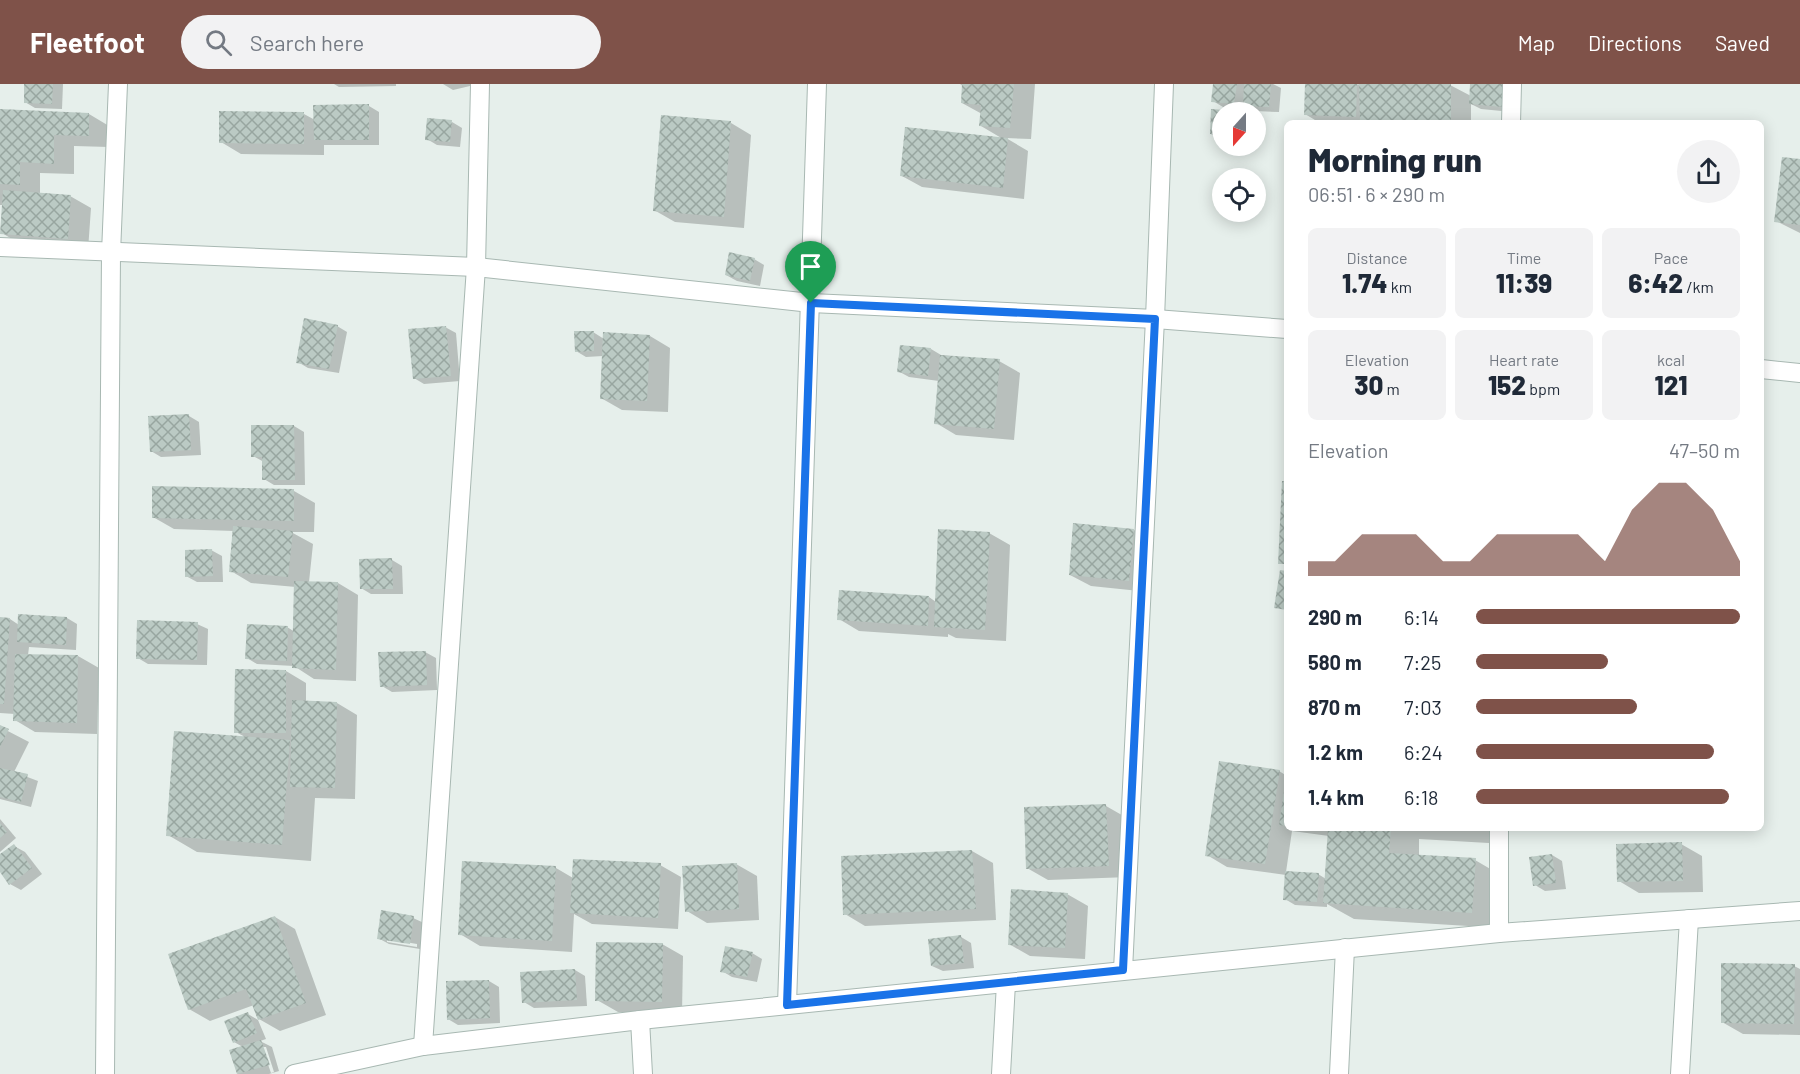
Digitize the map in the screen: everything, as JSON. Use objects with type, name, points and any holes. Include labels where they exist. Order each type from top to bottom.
[{"type":"street","points":[[105,1074],[111,253],[118,84]]},
{"type":"street","points":[[423,1046],[476,267],[480,84]]},
{"type":"street","points":[[787,1005],[817,84]]},
{"type":"street","points":[[1123,970],[1155,319],[1164,84]]},
{"type":"street","points":[[1511,120],[1512,84]]},
{"type":"street","points":[[0,247],[476,267],[811,303],[1155,319],[1284,329]]},
{"type":"street","points":[[1764,369],[1800,373]]},
{"type":"street","points":[[1499,831],[1499,933]]},
{"type":"street","points":[[294,1074],[314,1072],[423,1046],[640,1020],[1499,933],[1800,911]]},
{"type":"street","points":[[1680,1074],[1689,919]]},
{"type":"street","points":[[1339,1074],[1345,948]]},
{"type":"street","points":[[1001,1074],[1006,983]]},
{"type":"street","points":[[640,1020],[643,1074]]},
{"type":"building","points":[[24,84],[53,84],[52,104],[24,103]]},
{"type":"building","points":[[962,84],[1014,84],[1010,128],[979,126],[981,105],[961,103]]},
{"type":"building","points":[[1213,84],[1237,84],[1234,102],[1211,102]]},
{"type":"building","points":[[1244,84],[1271,84],[1269,107],[1266,107],[1266,102],[1243,102]]},
{"type":"building","points":[[1305,84],[1357,84],[1356,117],[1304,115]]},
{"type":"building","points":[[1359,84],[1451,84],[1451,120],[1360,120]]},
{"type":"building","points":[[1470,84],[1504,84],[1503,107],[1469,104]]},
{"type":"building","points":[[369,104],[369,140],[314,140],[313,105]]},
{"type":"building","points":[[0,109],[89,113],[89,136],[54,135],[54,164],[20,162],[20,185],[0,184]]},
{"type":"building","points":[[1211,109],[1212,134],[1210,134]]},
{"type":"building","points":[[219,111],[304,112],[304,144],[219,143]]},
{"type":"building","points":[[661,115],[731,121],[724,217],[653,211]]},
{"type":"building","points":[[427,118],[452,120],[450,142],[425,140]]},
{"type":"building","points":[[905,127],[1008,138],[1003,188],[900,176]]},
{"type":"building","points":[[1782,157],[1800,159],[1800,225],[1774,222]]},
{"type":"building","points":[[3,190],[71,195],[68,239],[0,234]]},
{"type":"building","points":[[729,252],[755,258],[750,281],[725,275]]},
{"type":"building","points":[[304,318],[338,325],[329,369],[296,363]]},
{"type":"building","points":[[446,326],[451,376],[413,379],[408,329]]},
{"type":"building","points":[[574,331],[594,331],[594,351],[575,352]]},
{"type":"building","points":[[603,332],[650,335],[647,401],[600,399]]},
{"type":"building","points":[[900,345],[931,348],[928,376],[897,372]]},
{"type":"building","points":[[940,355],[1000,359],[994,429],[934,424]]},
{"type":"building","points":[[189,414],[191,450],[150,452],[148,416]]},
{"type":"building","points":[[251,425],[294,425],[295,480],[262,480],[262,457],[251,457]]},
{"type":"building","points":[[1282,481],[1284,481],[1284,564],[1278,564]]},
{"type":"building","points":[[152,486],[294,489],[294,521],[152,518]]},
{"type":"building","points":[[1073,523],[1134,529],[1129,581],[1069,575]]},
{"type":"building","points":[[233,526],[293,531],[288,577],[229,572]]},
{"type":"building","points":[[938,529],[990,532],[985,630],[934,627]]},
{"type":"building","points":[[212,549],[213,576],[185,577],[185,550]]},
{"type":"building","points":[[392,558],[393,589],[360,589],[359,559]]},
{"type":"building","points":[[1280,570],[1284,571],[1284,610],[1274,608]]},
{"type":"building","points":[[294,581],[338,582],[336,670],[292,668]]},
{"type":"building","points":[[839,590],[929,596],[928,626],[837,620]]},
{"type":"building","points":[[18,614],[67,617],[66,645],[17,642]]},
{"type":"building","points":[[0,617],[10,618],[4,704],[0,704]]},
{"type":"building","points":[[137,620],[198,622],[197,660],[136,659]]},
{"type":"building","points":[[247,624],[288,626],[287,661],[245,659]]},
{"type":"building","points":[[426,651],[427,685],[380,687],[378,652]]},
{"type":"building","points":[[15,654],[78,655],[77,723],[13,721]]},
{"type":"building","points":[[235,669],[286,670],[286,733],[234,733]]},
{"type":"building","points":[[292,700],[337,702],[335,788],[290,787]]},
{"type":"building","points":[[0,725],[9,729],[0,747]]},
{"type":"building","points":[[174,731],[290,740],[282,845],[166,836]]},
{"type":"building","points":[[1219,761],[1280,770],[1265,864],[1205,856]]},
{"type":"building","points":[[0,768],[28,774],[21,802],[0,797]]},
{"type":"building","points":[[1284,791],[1284,826],[1279,825]]},
{"type":"building","points":[[1106,804],[1109,866],[1026,869],[1024,807]]},
{"type":"building","points":[[0,823],[7,832],[0,838]]},
{"type":"building","points":[[1328,831],[1391,831],[1389,853],[1476,858],[1472,913],[1323,903]]},
{"type":"building","points":[[1682,842],[1683,881],[1617,882],[1616,844]]},
{"type":"building","points":[[14,844],[32,868],[9,885],[0,872],[0,854]]},
{"type":"building","points":[[972,850],[976,909],[843,915],[841,856]]},
{"type":"building","points":[[1552,854],[1556,883],[1533,886],[1529,857]]},
{"type":"building","points":[[573,859],[661,863],[658,918],[570,913]]},
{"type":"building","points":[[462,861],[556,866],[552,941],[458,935]]},
{"type":"building","points":[[737,863],[739,909],[685,912],[682,866]]},
{"type":"building","points":[[1285,871],[1319,873],[1317,902],[1283,900]]},
{"type":"building","points":[[1011,889],[1068,893],[1065,948],[1008,945]]},
{"type":"building","points":[[381,910],[414,916],[410,944],[377,939]]},
{"type":"building","points":[[275,916],[306,1003],[258,1020],[246,989],[188,1010],[168,954]]},
{"type":"building","points":[[961,935],[964,963],[931,966],[928,939]]},
{"type":"building","points":[[596,942],[663,943],[662,1002],[595,1001]]},
{"type":"building","points":[[725,946],[753,952],[747,977],[720,972]]},
{"type":"building","points":[[1721,963],[1795,964],[1794,1024],[1721,1023]]},
{"type":"building","points":[[575,969],[577,1000],[522,1003],[520,972]]},
{"type":"building","points":[[489,980],[490,1018],[447,1020],[446,981]]},
{"type":"building","points":[[248,1012],[257,1033],[233,1043],[224,1021]]},
{"type":"building","points":[[261,1040],[270,1065],[237,1074],[229,1050]]},
{"type":"route","points":[[811,303],[1155,319],[1123,970],[787,1005],[811,303]]}]
